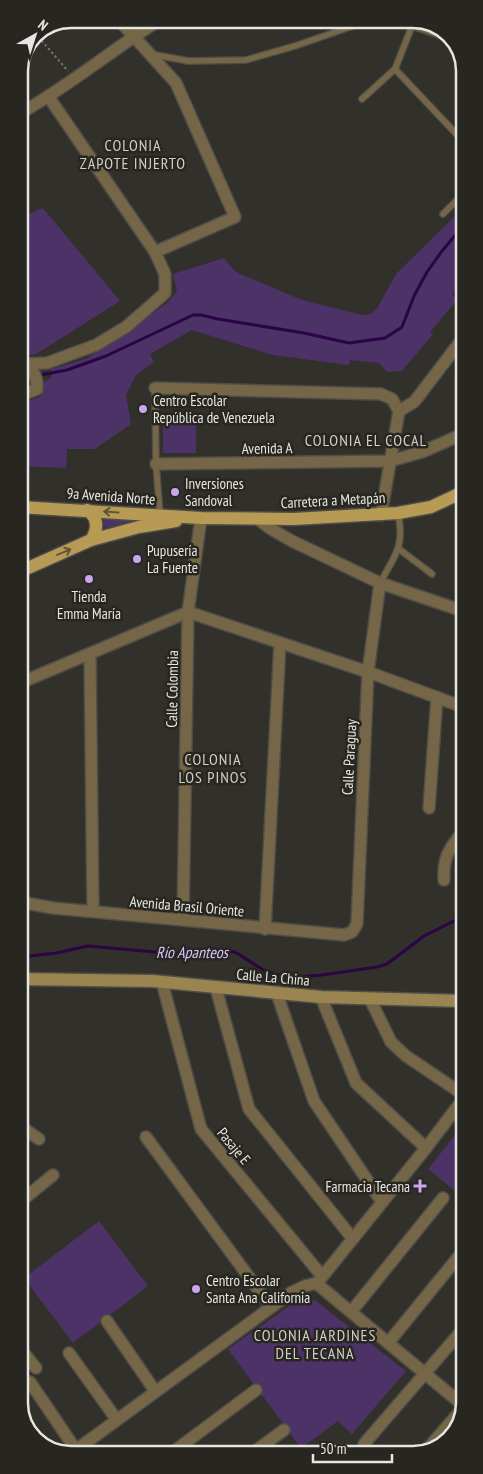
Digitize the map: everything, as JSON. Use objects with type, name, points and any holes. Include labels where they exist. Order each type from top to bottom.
[{"type":"main road","name":"Carretera a Metapán","points":[[200,518],[259,520],[382,515],[431,506],[456,495]]},
{"type":"main road","name":"9a Avenida Norte","points":[[28,507],[200,518]]},
{"type":"main road","points":[[87,510],[93,515],[96,522],[96,530],[92,540]]},
{"type":"main road","points":[[28,568],[92,540],[139,527],[200,518]]},
{"type":"main road","name":"Calle La China","points":[[28,979],[162,982],[322,997],[456,1001]]},
{"type":"street","points":[[126,28],[176,83],[235,217],[155,252]]},
{"type":"street","points":[[28,108],[74,80],[146,28]]},
{"type":"street","points":[[28,362],[47,363],[96,345],[126,327],[165,292],[166,274],[155,252],[48,96]]},
{"type":"street","points":[[399,410],[414,402],[456,347]]},
{"type":"street","points":[[28,367],[33,371],[37,381],[37,389],[28,392]]},
{"type":"street","points":[[155,388],[381,394],[387,396],[392,399],[399,410],[382,515]]},
{"type":"street","name":"Avenida A","points":[[156,464],[390,461],[422,452],[456,437]]},
{"type":"street","name":"Calle Colombia","points":[[182,920],[188,612],[200,518]]},
{"type":"street","points":[[259,520],[292,541],[380,583],[456,609]]},
{"type":"street","name":"Calle Paraguay","points":[[352,932],[357,924],[368,672],[380,583]]},
{"type":"street","points":[[28,680],[188,612],[368,672],[456,704]]},
{"type":"street","points":[[265,928],[280,643]]},
{"type":"street","points":[[90,654],[93,911]]},
{"type":"street","points":[[429,808],[437,698]]},
{"type":"street","points":[[444,880],[443,864],[456,839]]},
{"type":"street","name":"Avenida Brasil Oriente","points":[[28,903],[53,908],[344,935],[352,932]]},
{"type":"street","name":"Pasaje E","points":[[162,982],[201,1129],[319,1279],[351,1312],[456,1401]]},
{"type":"street","points":[[216,988],[249,1109],[352,1239]]},
{"type":"street","points":[[276,994],[314,1101],[382,1202]]},
{"type":"street","points":[[322,997],[356,1083],[426,1148]]},
{"type":"street","points":[[370,999],[391,1042],[412,1061],[456,1091]]},
{"type":"street","points":[[82,1446],[292,1292],[319,1279],[426,1148],[456,1108]]},
{"type":"street","points":[[28,1131],[39,1139]]},
{"type":"street","points":[[146,1137],[271,1307]]},
{"type":"street","points":[[28,1195],[53,1175]]},
{"type":"street","points":[[351,1312],[444,1198]]},
{"type":"street","points":[[388,1343],[456,1260]]},
{"type":"street","points":[[107,1321],[155,1391]]},
{"type":"street","points":[[364,1444],[456,1338]]},
{"type":"street","points":[[69,1353],[117,1420]]},
{"type":"street","points":[[28,1358],[36,1368]]},
{"type":"street","points":[[30,1382],[68,1446]]},
{"type":"street","points":[[180,1446],[256,1390]]},
{"type":"street","points":[[435,1439],[452,1420]]},
{"type":"street","points":[[262,1446],[284,1430]]},
{"type":"lane","points":[[149,53],[188,61],[246,60],[347,28]]},
{"type":"lane","points":[[362,99],[395,69],[411,28]]},
{"type":"lane","points":[[420,28],[433,33]]},
{"type":"lane","points":[[395,69],[456,134]]},
{"type":"lane","points":[[443,214],[456,201]]},
{"type":"lane","points":[[155,388],[156,464],[160,515]]},
{"type":"lane","points":[[380,583],[399,548],[401,527],[398,513]]},
{"type":"lane","points":[[399,548],[432,574]]},
{"type":"path","points":[[41,40],[70,74]]},
{"type":"shaded area","points":[[43,208],[120,301],[36,354],[31,355],[28,354],[28,214]]},
{"type":"shaded area","points":[[456,215],[456,289],[452,294],[456,301],[430,332],[433,334],[402,371],[387,372],[379,363],[350,360],[349,365],[273,355],[192,330],[150,354],[154,362],[136,375],[126,395],[131,424],[95,449],[67,449],[66,468],[28,466],[28,400],[40,397],[41,385],[52,376],[51,369],[86,359],[167,303],[177,291],[173,274],[224,258],[238,273],[302,300],[363,315],[370,314],[376,310],[397,273]]},
{"type":"shaded area","points":[[163,424],[196,425],[196,453],[163,453]]},
{"type":"shaded area","points":[[103,518],[129,520],[130,522],[105,528]]},
{"type":"shaded area","points":[[456,1134],[456,1192],[428,1169]]},
{"type":"shaded area","points":[[99,1221],[148,1286],[73,1343],[28,1283],[28,1275]]},
{"type":"shaded area","points":[[303,1298],[316,1301],[406,1371],[352,1434],[338,1421],[304,1446],[300,1446],[228,1349]]},
{"type":"waterway","points":[[28,377],[67,370],[106,356],[193,315],[304,333],[349,343],[385,338],[402,327],[414,296],[427,272],[456,234]]},
{"type":"waterway","name":"Río Apanteos","points":[[28,956],[56,953],[88,946],[177,954],[225,951],[235,952],[265,971],[274,974],[296,977],[322,975],[387,964],[424,936],[456,920]]},
{"type":"place","name":"Centro Escolar República de Venezuela","points":[[143,409]]},
{"type":"place","name":"Inversiones Sandoval","points":[[175,492]]},
{"type":"place","name":"Pupusería La Fuente","points":[[137,559]]},
{"type":"place","name":"Tienda Emma María","points":[[89,579]]},
{"type":"place","name":"Farmacia Tecana","points":[[420,1186]]},
{"type":"place","name":"Centro Escolar Santa Ana California","points":[[196,1289]]},
{"type":"district","name":"COLONIA ZAPOTE INJERTO","points":[[133,154]]},
{"type":"district","name":"COLONIA EL COCAL","points":[[366,440]]},
{"type":"district","name":"COLONIA LOS PINOS","points":[[213,768]]},
{"type":"district","name":"COLONIA JARDINES DEL TECANA","points":[[315,1344]]}]
